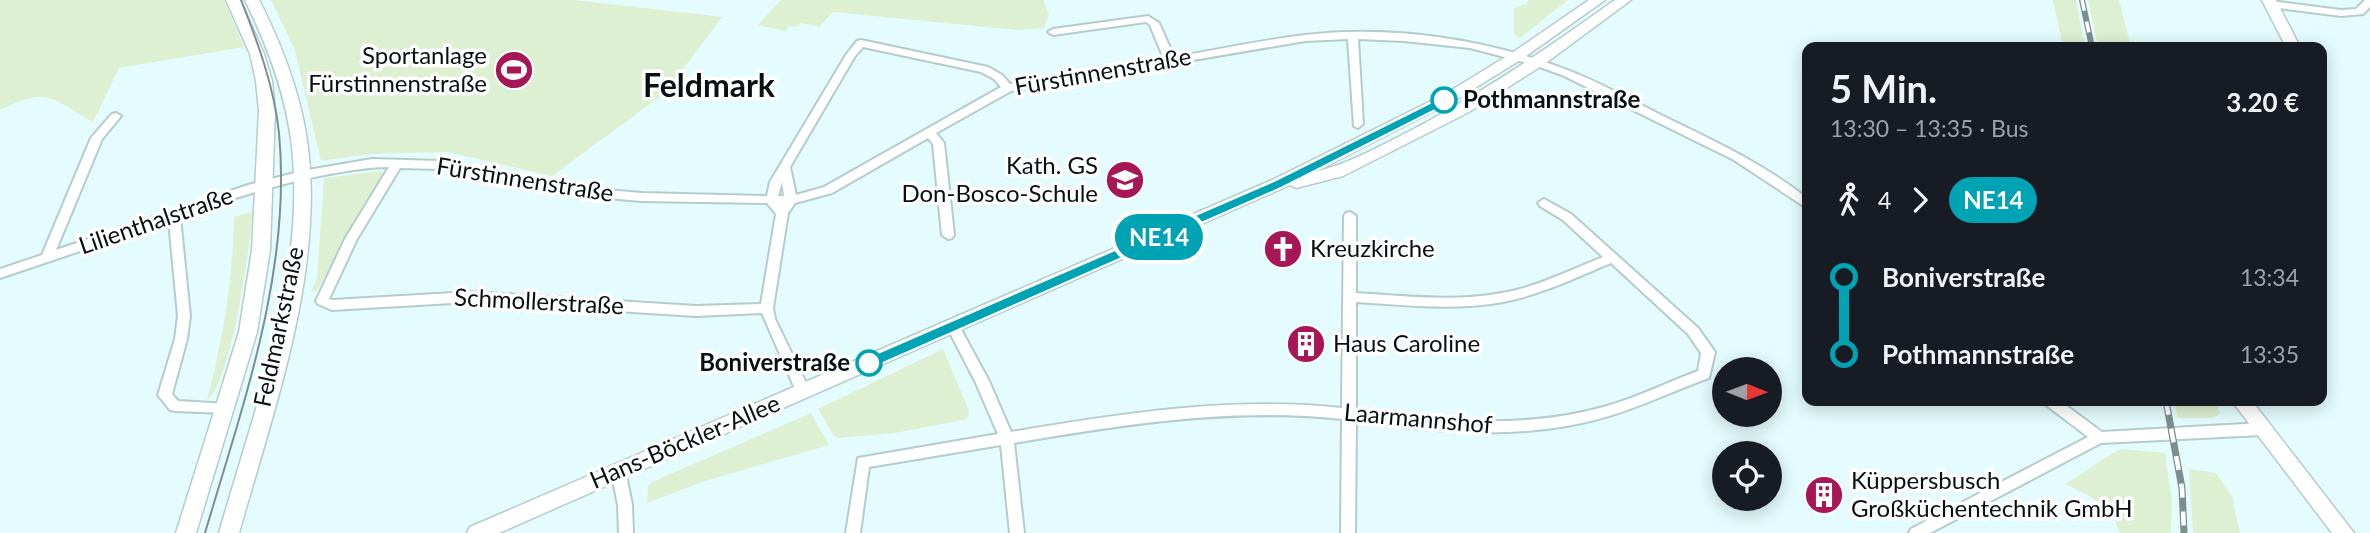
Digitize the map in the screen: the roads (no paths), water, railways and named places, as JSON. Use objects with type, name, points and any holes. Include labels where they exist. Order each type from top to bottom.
[{"type":"street","name":"Feldmarkstraße","points":[[187,533],[248,332],[261,250],[266,184],[267,111],[264,81],[257,54],[233,0]]},
{"type":"street","name":"Feldmarkstraße","points":[[229,533],[285,327],[298,245],[302,176],[295,126],[282,68],[268,30],[252,0]]},
{"type":"street","name":"Hans-Böckler-Allee","points":[[477,533],[1278,184],[1452,96],[1517,56],[1598,0]]},
{"type":"street","name":"Hans-Böckler-Allee","points":[[1278,184],[1308,181],[1352,165],[1458,113],[1538,62],[1624,0]]},
{"type":"street","points":[[2270,2],[2342,13],[2359,12],[2370,1]]},
{"type":"street","points":[[2270,2],[2290,42]]},
{"type":"street","points":[[1053,32],[1148,19],[1154,23],[1170,60]]},
{"type":"street","name":"Fürstinnenstraße","points":[[266,184],[372,163],[397,163],[440,165],[558,190],[642,197],[792,200],[828,190],[1008,88],[1305,38],[1353,35],[1418,38],[1538,62],[1567,73],[1734,154],[1802,201]]},
{"type":"street","points":[[1353,35],[1357,124]]},
{"type":"street","points":[[782,213],[771,201],[776,182],[851,55],[861,43],[984,69],[998,77],[1008,88]]},
{"type":"street","name":"Lilienthalstraße","points":[[47,258],[97,138],[116,116]]},
{"type":"street","points":[[929,132],[938,143],[948,235]]},
{"type":"street","points":[[1339,154],[1352,165]]},
{"type":"street","name":"Schmollerstraße","points":[[397,163],[351,239],[322,301],[332,305],[470,297],[696,311],[767,308]]},
{"type":"street","points":[[785,168],[792,200],[782,213],[767,308],[803,391]]},
{"type":"street","name":"Lilienthalstraße","points":[[0,274],[266,184]]},
{"type":"street","name":"Laarmannshof","points":[[853,533],[863,462],[1007,439],[1220,413],[1290,410],[1350,414],[1442,426],[1513,426],[1581,418],[1630,404],[1704,374],[1708,352],[1693,331],[1567,217],[1544,203]]},
{"type":"street","points":[[174,215],[184,316],[181,339],[165,395],[174,406],[225,408]]},
{"type":"street","points":[[1348,533],[1350,216]]},
{"type":"street","points":[[1351,297],[1408,301],[1500,298],[1532,289],[1612,258]]},
{"type":"street","points":[[953,327],[982,381],[1007,439],[1017,533]]},
{"type":"street","points":[[2058,406],[2099,438]]},
{"type":"street","points":[[2245,406],[2344,533]]},
{"type":"street","points":[[1916,533],[2099,438],[2262,429]]},
{"type":"street","points":[[618,470],[625,505],[626,533]]},
{"type":"tram line","points":[[205,533],[249,386],[271,285],[278,235],[281,184],[277,116],[265,65],[241,0]]},
{"type":"railway","points":[[2082,0],[2091,42]]},
{"type":"railway","points":[[2167,406],[2182,488],[2184,533]]},
{"type":"place","name":"Sportanlage Fürstinnenstraße","points":[[514,70]]},
{"type":"place","name":"Pothmannstraße","points":[[1444,100]]},
{"type":"place","name":"Kath. GS Don-Bosco-Schule","points":[[1125,180]]},
{"type":"place","name":"Kreuzkirche","points":[[1283,249]]},
{"type":"place","name":"Haus Caroline","points":[[1306,344]]},
{"type":"place","name":"Boniverstraße","points":[[869,363]]},
{"type":"place","name":"Küppersbusch Großküchentechnik GmbH","points":[[1824,495]]},
{"type":"district","name":"Feldmark","points":[[709,86]]}]
